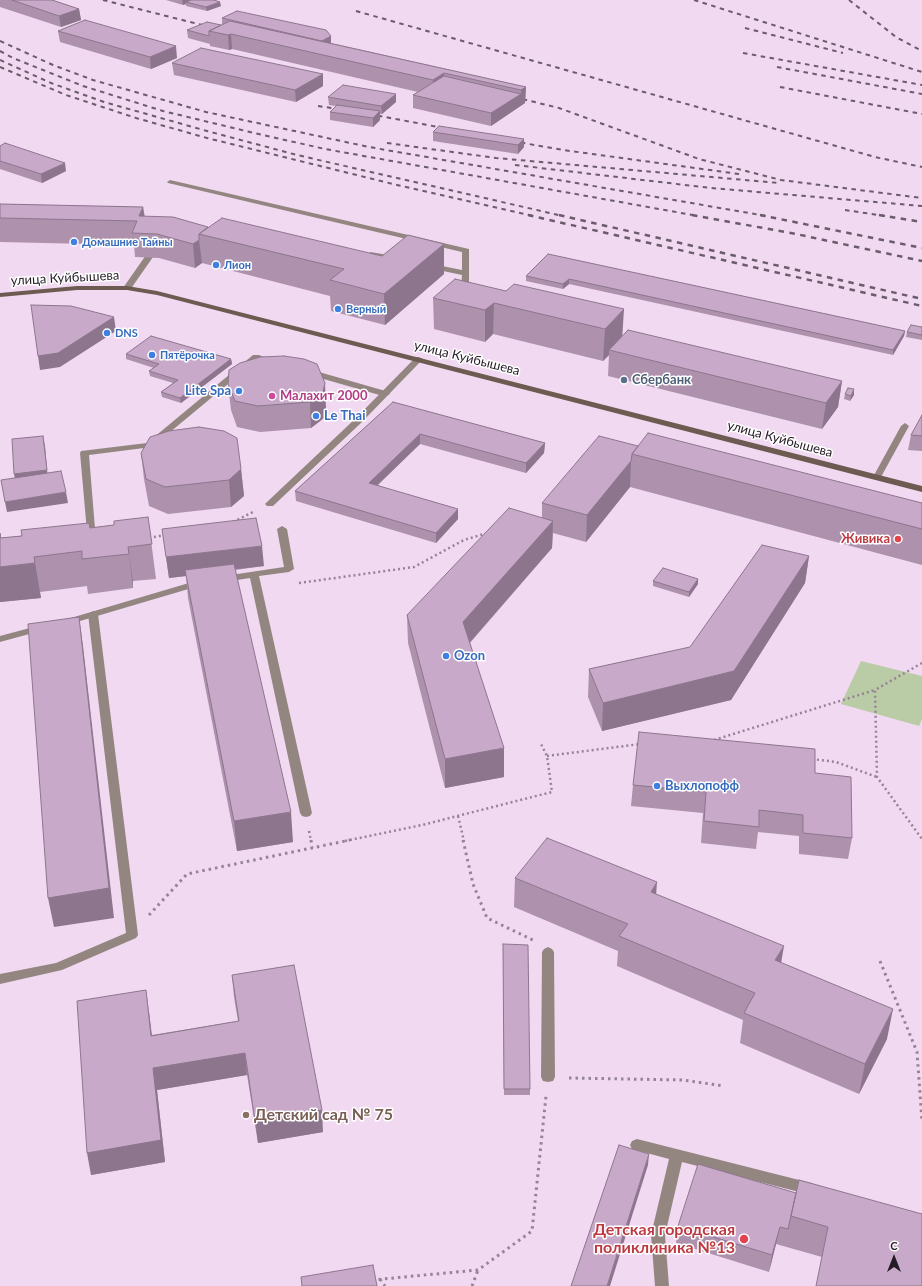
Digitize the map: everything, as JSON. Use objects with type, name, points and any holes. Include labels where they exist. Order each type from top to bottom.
[{"type":"street","points":[[170,182],[466,251],[465,288]]},
{"type":"street","points":[[372,254],[403,260]]},
{"type":"street","points":[[127,288],[149,257]]},
{"type":"street","points":[[426,265],[465,273]]},
{"type":"street","name":"улица Куйбышева","points":[[0,295],[77,288],[127,288],[156,292],[922,489]]},
{"type":"street","points":[[84,547],[92,546],[84,453],[149,445],[256,357],[279,363]]},
{"type":"street","points":[[270,504],[386,394],[419,359]]},
{"type":"street","points":[[302,370],[386,394]]},
{"type":"street","points":[[877,477],[905,426]]},
{"type":"street","points":[[0,639],[210,581],[289,569],[282,529]]},
{"type":"street","points":[[254,575],[306,813]]},
{"type":"street","points":[[0,979],[58,967],[132,935],[93,614]]},
{"type":"street","points":[[548,952],[548,1077]]},
{"type":"street","points":[[636,1145],[822,1192]]},
{"type":"street","points":[[662,1286],[658,1235],[677,1155]]},
{"type":"path","points":[[228,524],[270,504]]},
{"type":"path","points":[[296,584],[414,567],[464,540],[491,531]]},
{"type":"path","points":[[145,538],[168,535]]},
{"type":"path","points":[[706,743],[875,690],[922,663]]},
{"type":"path","points":[[875,690],[877,777]]},
{"type":"path","points":[[547,756],[644,743]]},
{"type":"path","points":[[132,935],[187,874],[422,825],[552,792],[547,756],[541,744]]},
{"type":"path","points":[[805,758],[836,762],[877,777],[922,839]]},
{"type":"path","points":[[458,816],[473,884],[487,918],[535,942]]},
{"type":"path","points":[[880,960],[917,1052],[922,1121]]},
{"type":"path","points":[[366,1280],[478,1270],[532,1231],[548,1077],[683,1080],[724,1086]]},
{"type":"path","points":[[472,1286],[478,1270]]},
{"type":"path","points":[[380,1279],[385,1286]]},
{"type":"green space","points":[[861,661],[922,676],[922,719],[919,726],[841,704]]},
{"type":"building","points":[[12,0],[52,0],[79,9],[59,16]]},
{"type":"building","points":[[191,0],[214,0],[220,2],[206,7],[186,2]]},
{"type":"building","points":[[237,11],[326,30],[331,36],[322,41],[222,18]]},
{"type":"building","points":[[85,20],[176,46],[150,57],[58,31]]},
{"type":"building","points":[[230,21],[526,87],[521,90],[444,73],[433,80],[231,34],[228,35],[209,31]]},
{"type":"building","points":[[207,22],[221,25],[209,31],[209,36],[187,30]]},
{"type":"building","points":[[201,48],[323,74],[295,90],[172,63]]},
{"type":"building","points":[[444,76],[521,94],[491,113],[413,95]]},
{"type":"building","points":[[343,85],[396,94],[381,106],[328,97]]},
{"type":"building","points":[[337,105],[380,111],[373,118],[330,112]]},
{"type":"building","points":[[439,126],[524,139],[518,145],[433,132]]},
{"type":"building","points":[[5,143],[65,163],[41,174],[0,161],[0,146]]},
{"type":"building","points":[[0,204],[143,207],[139,216],[173,217],[208,227],[199,234],[199,240],[193,244],[157,234],[132,233],[137,221],[0,218]]},
{"type":"building","points":[[222,218],[382,256],[408,235],[444,244],[384,294],[330,280],[344,269],[199,234]]},
{"type":"building","points":[[548,254],[905,331],[893,350],[569,279],[563,284],[526,276]]},
{"type":"building","points":[[455,279],[506,291],[514,284],[624,309],[605,329],[494,303],[485,310],[433,298]]},
{"type":"building","points":[[31,305],[71,306],[114,317],[58,353],[38,356]]},
{"type":"building","points":[[911,325],[922,327],[922,335],[907,332]]},
{"type":"building","points":[[628,330],[842,381],[826,403],[609,350]]},
{"type":"building","points":[[151,336],[231,359],[180,398],[161,392],[178,380],[149,371],[159,364],[126,354]]},
{"type":"building","points":[[284,356],[304,359],[317,364],[325,383],[323,392],[310,402],[258,406],[235,401],[228,384],[229,370],[240,363],[260,357]]},
{"type":"building","points":[[848,388],[854,389],[851,396],[845,394]]},
{"type":"building","points":[[393,402],[545,443],[526,463],[420,434],[369,483],[458,509],[436,533],[295,491]]},
{"type":"building","points":[[922,415],[922,436],[911,435]]},
{"type":"building","points":[[199,427],[224,431],[237,438],[241,469],[229,480],[165,487],[146,479],[141,453],[150,437],[169,431]]},
{"type":"building","points":[[648,433],[922,503],[922,529],[632,454]]},
{"type":"building","points":[[43,436],[47,470],[14,474],[12,439]]},
{"type":"building","points":[[599,436],[638,446],[632,454],[631,461],[587,515],[542,503]]},
{"type":"building","points":[[61,471],[66,492],[5,502],[1,480]]},
{"type":"building","points":[[509,508],[553,521],[463,622],[504,748],[445,759],[407,615]]},
{"type":"building","points":[[148,517],[152,544],[128,547],[129,554],[82,559],[82,551],[34,557],[35,563],[0,567],[0,538],[22,536],[21,530],[89,523],[90,528],[114,525],[114,521]]},
{"type":"building","points":[[256,518],[262,546],[166,557],[162,529]]},
{"type":"building","points":[[762,545],[809,556],[734,671],[603,703],[589,669],[690,647]]},
{"type":"building","points":[[234,564],[291,812],[234,821],[185,570]]},
{"type":"building","points":[[663,568],[698,579],[689,592],[653,581]]},
{"type":"building","points":[[79,617],[109,888],[48,898],[28,624]]},
{"type":"building","points":[[639,732],[815,749],[815,773],[851,777],[852,838],[803,833],[803,815],[759,810],[759,827],[704,821],[706,792],[633,785]]},
{"type":"building","points":[[547,838],[657,882],[651,892],[784,946],[775,960],[893,1009],[865,1064],[744,1013],[755,993],[619,936],[628,924],[515,878]]},
{"type":"building","points":[[503,944],[528,945],[530,1089],[504,1089]]},
{"type":"building","points":[[294,965],[322,1110],[255,1121],[245,1053],[153,1068],[161,1140],[87,1153],[77,1001],[146,990],[151,1036],[239,1021],[232,975]]},
{"type":"building","points":[[619,1145],[649,1154],[607,1286],[571,1286]]},
{"type":"building","points":[[698,1164],[796,1193],[788,1229],[780,1227],[772,1255],[678,1226]]},
{"type":"building","points":[[799,1180],[922,1214],[922,1286],[816,1286],[828,1227],[791,1216]]},
{"type":"building","points":[[373,1265],[377,1286],[302,1286],[301,1277]]},
{"type":"railway","points":[[103,0],[210,27]]},
{"type":"railway","points":[[694,0],[922,72]]},
{"type":"railway","points":[[849,0],[896,37],[922,51]]},
{"type":"railway","points":[[356,11],[875,157],[922,167]]},
{"type":"railway","points":[[745,28],[843,53]]},
{"type":"railway","points":[[0,41],[53,65],[93,80],[206,112],[369,147],[766,216]]},
{"type":"railway","points":[[0,51],[13,58],[83,86],[163,111],[250,132],[325,149],[698,216]]},
{"type":"railway","points":[[743,53],[922,85]]},
{"type":"railway","points":[[0,60],[51,83],[104,102],[207,131],[297,155],[563,216]]},
{"type":"railway","points":[[0,67],[66,95],[136,118],[207,138],[397,185],[533,216]]},
{"type":"railway","points":[[777,67],[922,94]]},
{"type":"railway","points":[[780,87],[922,114]]},
{"type":"railway","points":[[514,97],[559,108],[699,159],[781,180],[922,198]]},
{"type":"railway","points":[[318,106],[345,110]]},
{"type":"railway","points":[[369,114],[449,129]]},
{"type":"railway","points":[[512,141],[563,150],[739,174]]},
{"type":"railway","points":[[387,143],[496,158],[779,183]]},
{"type":"railway","points":[[515,165],[711,188],[922,206]]},
{"type":"railway","points":[[845,210],[885,216]]},
{"type":"railway","points":[[528,215],[922,306]]},
{"type":"railway","points":[[559,215],[922,299]]},
{"type":"railway","points":[[692,215],[796,234],[922,261]]},
{"type":"railway","points":[[760,215],[922,248]]},
{"type":"railway","points":[[879,215],[922,222]]},
{"type":"place","name":"Домашние Тайны","points":[[74,242]]},
{"type":"place","name":"Лион","points":[[216,265]]},
{"type":"place","name":"Верный","points":[[338,309]]},
{"type":"place","name":"DNS","points":[[107,333]]},
{"type":"place","name":"Пятёрочка","points":[[152,355]]},
{"type":"place","name":"Сбербанк","points":[[624,380]]},
{"type":"place","name":"Lite Spa","points":[[239,391]]},
{"type":"place","name":"Малахит 2000","points":[[272,396]]},
{"type":"place","name":"Le Thai","points":[[316,416]]},
{"type":"place","name":"Живика","points":[[898,539]]},
{"type":"place","name":"Ozon","points":[[446,656]]},
{"type":"place","name":"Выхлопофф","points":[[657,786]]},
{"type":"place","name":"Детский сад № 75","points":[[246,1115]]},
{"type":"place","name":"Детская городская поликлиника №13","points":[[744,1239]]}]
